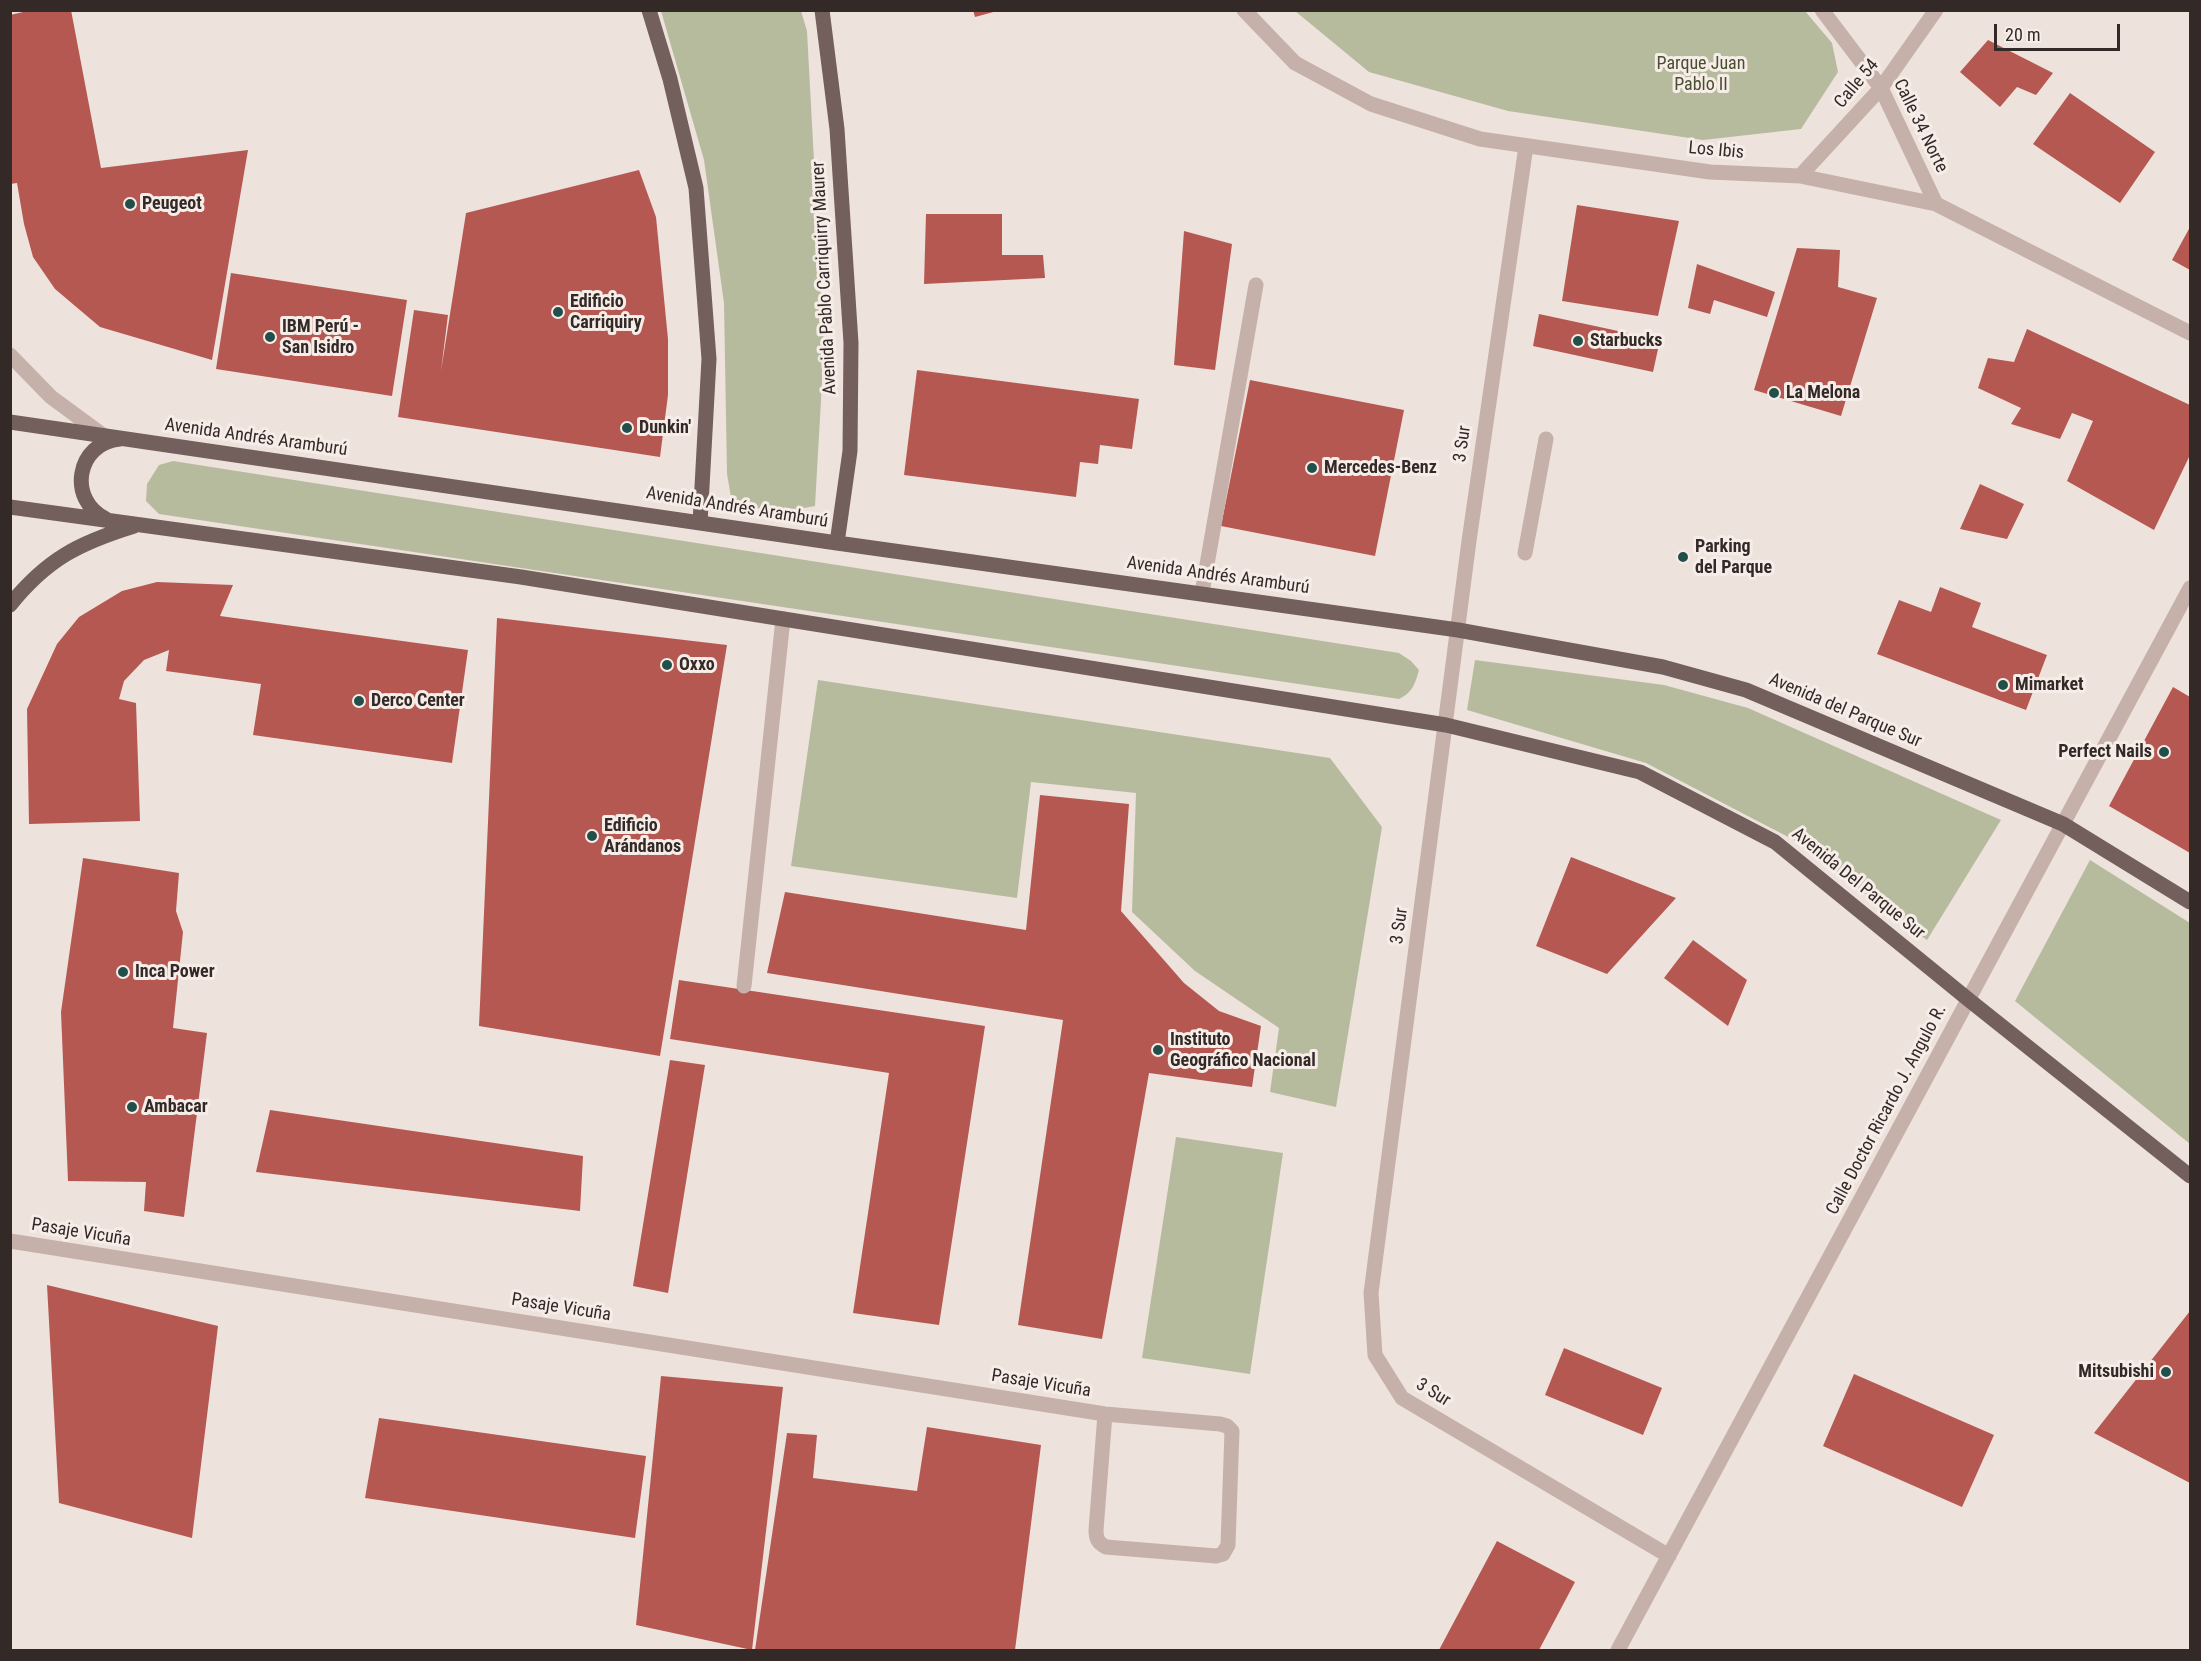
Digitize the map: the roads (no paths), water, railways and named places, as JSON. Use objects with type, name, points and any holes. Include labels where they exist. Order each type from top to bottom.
[{"type":"main road","points":[[649,10],[670,79],[696,188],[709,359],[700,522]]},
{"type":"main road","name":"Avenida Pablo Carriquirry Maurer","points":[[822,10],[837,129],[851,343],[850,451],[837,543]]},
{"type":"main road","name":"Avenida Andrés Aramburú","points":[[10,422],[837,543],[1458,630]]},
{"type":"main road","points":[[110,520],[97,514],[88,504],[82,490],[81,474],[92,452],[105,442],[123,439]]},
{"type":"main road","points":[[10,507],[521,577],[1446,725]]},
{"type":"main road","points":[[10,605],[36,577],[60,557],[92,541],[137,525]]},
{"type":"main road","name":"Avenida del Parque Sur","points":[[1458,630],[1663,667],[1746,690],[2063,824],[2190,902]]},
{"type":"main road","name":"Avenida Del Parque Sur","points":[[1446,725],[1640,772],[1775,842],[2190,1176]]},
{"type":"street","name":"Los Ibis","points":[[1245,10],[1295,63],[1371,104],[1480,139],[1710,172],[1800,176],[1936,204],[2190,333]]},
{"type":"street","name":"Calle 34 Norte","points":[[1822,10],[1881,88],[1936,204]]},
{"type":"street","name":"Calle 54","points":[[1800,176],[1881,88],[1935,10]]},
{"type":"street","name":"3 Sur","points":[[1526,146],[1458,630],[1371,1293],[1375,1355],[1401,1398],[1669,1556]]},
{"type":"street","points":[[1202,594],[1256,285]]},
{"type":"street","points":[[10,355],[51,397],[104,436]]},
{"type":"street","points":[[1526,553],[1546,439]]},
{"type":"street","name":"Calle Doctor Ricardo J. Angulo R.","points":[[1618,1650],[2190,588]]},
{"type":"street","points":[[744,986],[783,619]]},
{"type":"street","name":"Pasaje Vicuña","points":[[10,1241],[1105,1414],[1220,1424],[1232,1431],[1228,1545],[1223,1554],[1216,1556],[1106,1547],[1100,1544],[1096,1538],[1096,1530],[1105,1414]]},
{"type":"place","name":"Peugeot","points":[[130,204]]},
{"type":"place","name":"Edificio Carriquiry","points":[[558,312]]},
{"type":"place","name":"IBM Perú - San Isidro","points":[[270,337]]},
{"type":"place","name":"Starbucks","points":[[1578,341]]},
{"type":"place","name":"La Melona","points":[[1774,393]]},
{"type":"place","name":"Dunkin'","points":[[627,428]]},
{"type":"place","name":"Mercedes-Benz","points":[[1312,468]]},
{"type":"place","name":"Parking del Parque","points":[[1683,557]]},
{"type":"place","name":"Oxxo","points":[[667,665]]},
{"type":"place","name":"Mimarket","points":[[2003,685]]},
{"type":"place","name":"Derco Center","points":[[359,701]]},
{"type":"place","name":"Perfect Nails","points":[[2164,752]]},
{"type":"place","name":"Edificio Arándanos","points":[[592,836]]},
{"type":"place","name":"Inca Power","points":[[123,972]]},
{"type":"place","name":"Instituto Geográfico Nacional","points":[[1158,1050]]},
{"type":"place","name":"Ambacar","points":[[132,1107]]},
{"type":"place","name":"Mitsubishi","points":[[2166,1372]]},
{"type":"park label","name":"Parque Juan Pablo II","points":[[1701,74]]}]
